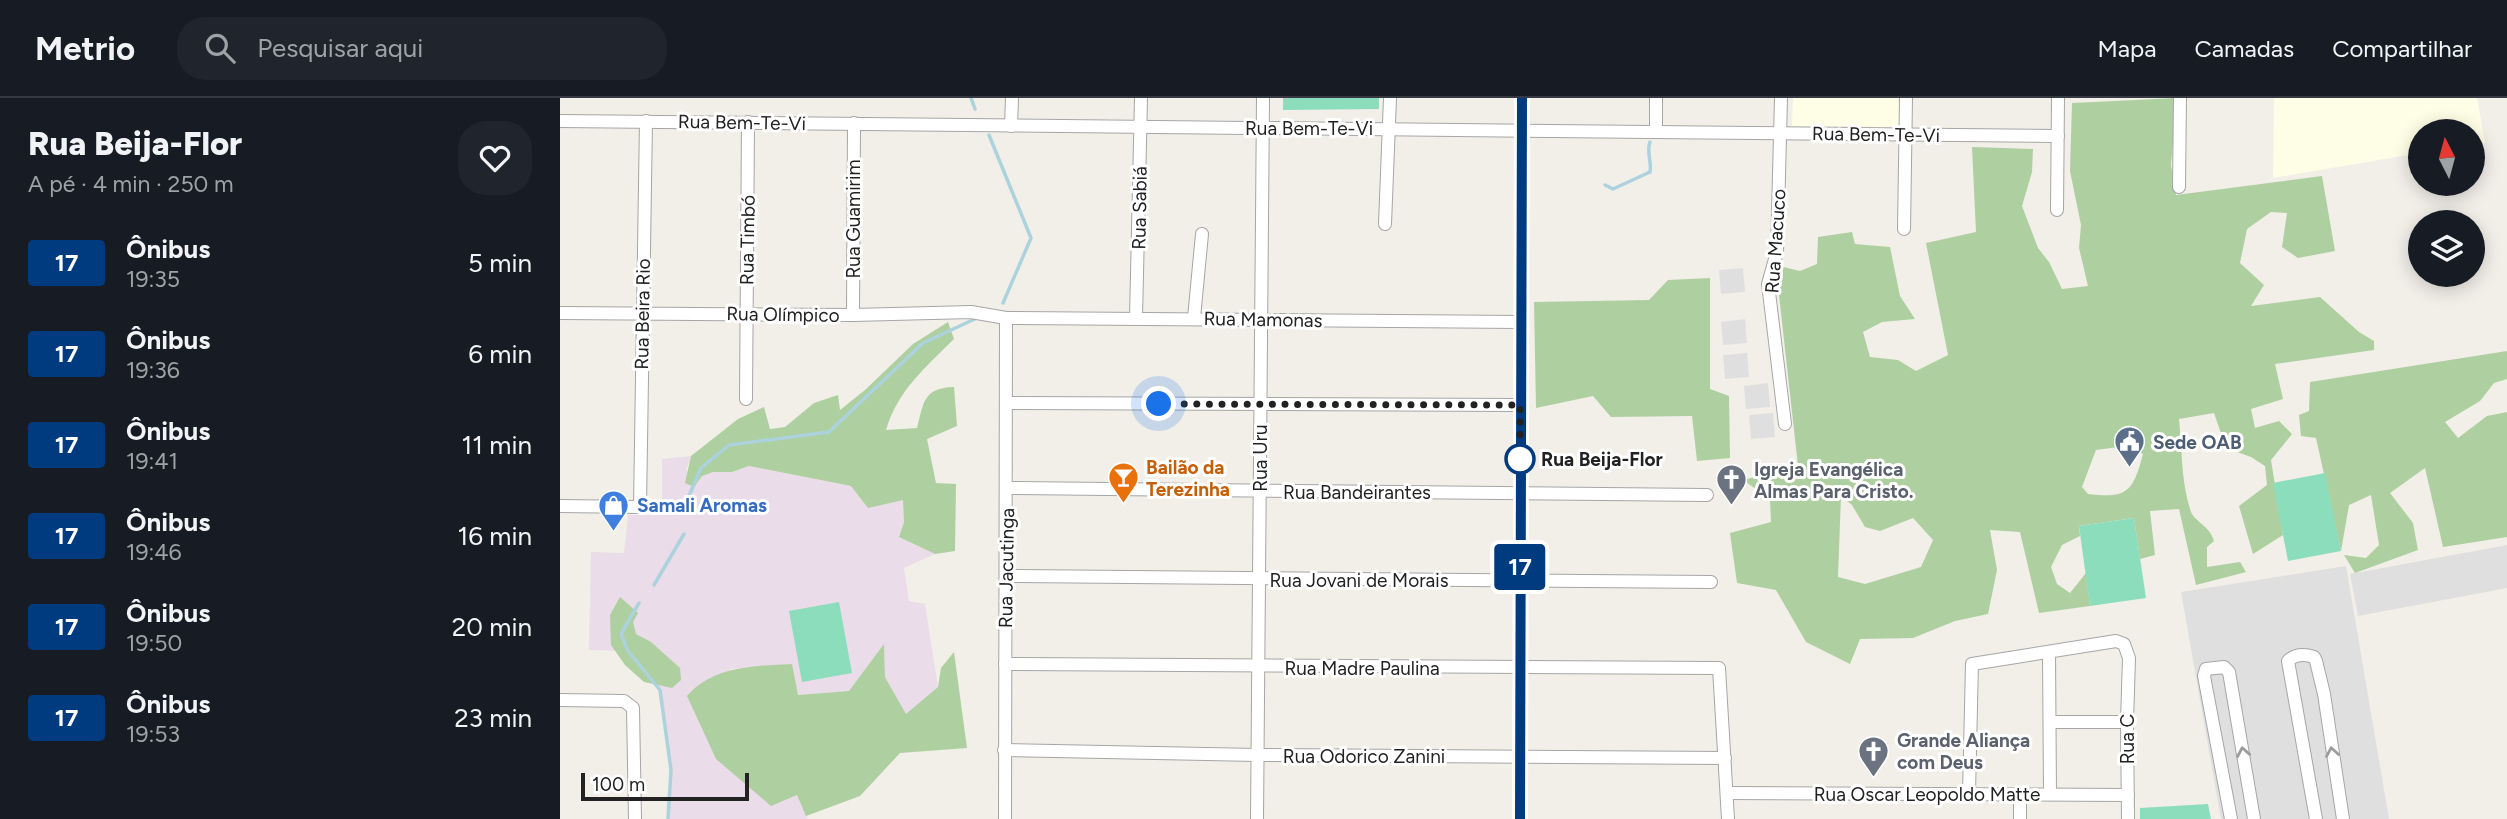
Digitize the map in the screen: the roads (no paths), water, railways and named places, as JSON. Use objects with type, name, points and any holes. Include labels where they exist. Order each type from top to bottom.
[{"type":"street","points":[[1011,125],[1012,98]]},
{"type":"street","name":"Rua Sabiá","points":[[1136,318],[1141,98]]},
{"type":"street","name":"Rua Uru","points":[[1257,819],[1263,98]]},
{"type":"street","points":[[1385,224],[1390,98]]},
{"type":"street","points":[[1520,819],[1522,98]]},
{"type":"street","points":[[1656,98],[1656,131]]},
{"type":"street","name":"Rua Macuco","points":[[1781,98],[1777,252],[1768,284],[1785,424]]},
{"type":"street","points":[[1904,229],[1906,98]]},
{"type":"street","points":[[2057,209],[2058,98]]},
{"type":"street","points":[[2179,187],[2180,98]]},
{"type":"street","name":"Rua Bem-Te-Vi","points":[[560,121],[2058,136]]},
{"type":"street","name":"Rua Beira Rio","points":[[560,506],[640,507],[646,121]]},
{"type":"street","name":"Rua Timbó","points":[[746,399],[748,122]]},
{"type":"street","name":"Rua Guamirim","points":[[853,315],[854,123]]},
{"type":"street","points":[[1194,318],[1202,234]]},
{"type":"street","name":"Rua Olímpico","points":[[560,313],[853,315],[971,312],[1006,318]]},
{"type":"street","name":"Rua Mamonas","points":[[1006,318],[1520,322]]},
{"type":"street","name":"Rua Jacutinga","points":[[1005,819],[1006,318]]},
{"type":"street","points":[[1007,403],[1520,405]]},
{"type":"street","name":"Rua Bandeirantes","points":[[1007,488],[1707,495]]},
{"type":"street","name":"Rua Jovani de Morais","points":[[1007,576],[1711,582]]},
{"type":"street","name":"Rua C","points":[[2049,653],[2116,641],[2124,644],[2129,658],[2128,819]]},
{"type":"street","points":[[1969,793],[1972,664],[2049,653],[2050,794]]},
{"type":"street","points":[[2316,819],[2288,661],[2293,656],[2307,655],[2314,657],[2316,661],[2324,694],[2343,819]]},
{"type":"street","name":"Rua Madre Paulina","points":[[1004,664],[1719,668],[1725,758]]},
{"type":"street","points":[[2231,819],[2204,676],[2206,669],[2224,667],[2229,672],[2255,819]]},
{"type":"street","points":[[560,700],[624,701],[633,708],[635,819]]},
{"type":"street","points":[[2051,722],[2127,722]]},
{"type":"street","name":"Rua Odorico Zanini","points":[[1004,750],[1257,755],[1725,758]]},
{"type":"street","points":[[1725,758],[1728,819]]},
{"type":"street","name":"Rua Oscar Leopoldo Matte","points":[[1727,793],[2128,795]]},
{"type":"street","points":[[2020,794],[2020,819]]},
{"type":"waterway","points":[[971,98],[975,109]]},
{"type":"waterway","points":[[989,135],[1031,238],[1003,303]]},
{"type":"waterway","points":[[1605,185],[1613,189],[1650,172],[1650,142]]},
{"type":"waterway","points":[[687,506],[701,468],[729,445],[829,432],[923,343],[977,318]]},
{"type":"waterway","points":[[654,585],[684,534]]},
{"type":"waterway","points":[[639,603],[621,634],[628,651],[660,690],[671,770],[668,819]]},
{"type":"place","name":"Rua Beija-Flor","points":[[1520,459]]},
{"type":"place","name":"Sede OAB","points":[[2130,469]]},
{"type":"place","name":"Bailão da Terezinha","points":[[1123,505]]},
{"type":"place","name":"Igreja Evangélica Almas Para Cristo.","points":[[1731,507]]},
{"type":"place","name":"Samali Aromas","points":[[614,532]]},
{"type":"place","name":"Grande Aliança com Deus","points":[[1874,778]]}]
